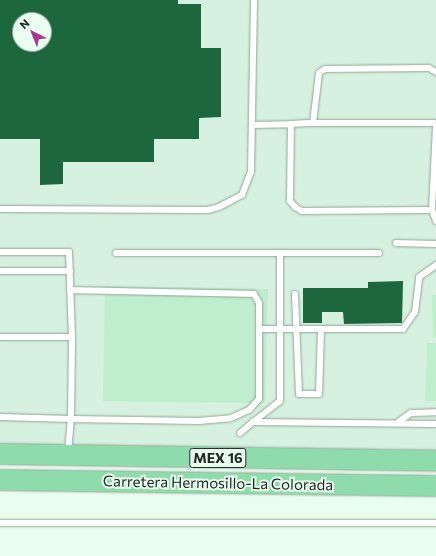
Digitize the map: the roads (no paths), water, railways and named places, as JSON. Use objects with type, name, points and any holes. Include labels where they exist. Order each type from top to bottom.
[{"type":"highway","name":"MEX 16","points":[[0,454],[436,461]]},
{"type":"highway","name":"Carretera Hermosillo-La Colorada","points":[[0,480],[436,486]]},
{"type":"lane","points":[[0,209],[219,208],[242,194],[248,186],[251,172],[254,0]]},
{"type":"lane","points":[[313,124],[319,73],[325,69],[429,68],[436,72]]},
{"type":"lane","points":[[252,124],[436,123]]},
{"type":"lane","points":[[291,124],[290,201],[295,207],[302,211],[432,210]]},
{"type":"lane","points":[[436,127],[432,210],[436,221]]},
{"type":"lane","points":[[396,243],[436,244]]},
{"type":"lane","points":[[0,252],[69,252],[72,337],[71,419],[68,456]]},
{"type":"lane","points":[[116,253],[379,253]]},
{"type":"lane","points":[[240,433],[280,401],[280,253]]},
{"type":"lane","points":[[259,329],[403,329],[415,312],[416,283],[427,269],[436,265]]},
{"type":"lane","points":[[0,271],[70,271]]},
{"type":"lane","points":[[0,417],[199,421],[231,418],[249,410],[259,399],[259,303],[254,294],[246,292],[70,290]]},
{"type":"lane","points":[[295,294],[299,394],[319,394],[321,329]]},
{"type":"lane","points":[[0,337],[72,337]]},
{"type":"lane","points":[[397,423],[411,413],[436,412]]},
{"type":"lane","points":[[253,422],[436,424]]},
{"type":"lane","points":[[0,523],[436,523]]}]
